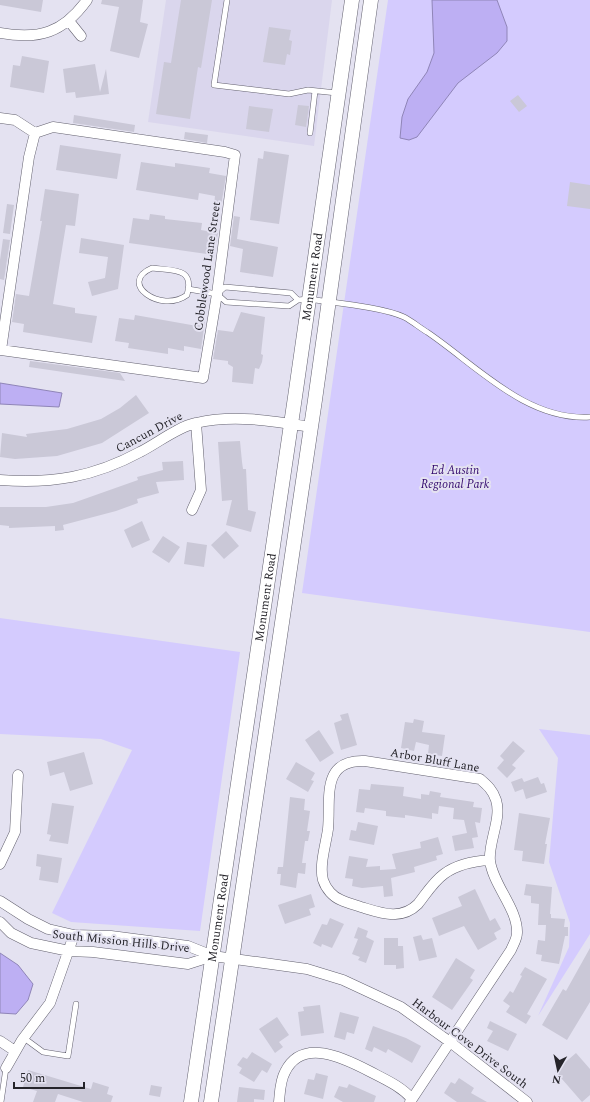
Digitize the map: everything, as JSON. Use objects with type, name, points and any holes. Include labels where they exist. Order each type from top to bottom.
[{"type":"street","points":[[0,33],[31,36],[49,32],[69,21],[87,0]]},
{"type":"street","name":"Monument Road","points":[[191,1102],[291,424],[303,300],[338,94],[352,0]]},
{"type":"street","name":"Monument Road","points":[[211,1102],[231,958],[311,427],[357,96],[372,0]]},
{"type":"street","points":[[69,21],[81,36]]},
{"type":"street","points":[[338,94],[357,96]]},
{"type":"street","points":[[0,118],[15,120],[35,133]]},
{"type":"street","name":"Cobblewood Lane Street","points":[[53,127],[225,152],[235,155],[217,294],[203,378],[0,350],[28,157],[35,133],[53,127]]},
{"type":"street","name":"Cancun Drive","points":[[0,480],[20,482],[50,480],[70,478],[92,473],[131,457],[196,423],[230,419],[265,420],[311,427]]},
{"type":"street","points":[[192,510],[201,490],[196,423]]},
{"type":"street","name":"Arbor Bluff Lane","points":[[352,762],[365,762],[480,779],[491,788],[497,806],[490,860],[452,869],[442,875],[416,905],[405,912],[387,915],[340,900],[326,887],[323,880],[322,870],[330,813],[329,785],[336,772],[346,764],[352,762]]},
{"type":"street","points":[[0,864],[15,832],[18,775]]},
{"type":"street","points":[[280,1102],[285,1072],[295,1058],[311,1052],[325,1053],[350,1061],[407,1092],[411,1100],[511,950],[516,939],[517,933],[515,919],[497,882],[490,860]]},
{"type":"street","name":"South Mission Hills Drive","points":[[0,901],[28,919],[48,929],[74,935],[111,936],[188,946],[213,956]]},
{"type":"street","name":"South Mission Hills Drive","points":[[0,922],[11,933],[31,943],[69,951],[93,952],[188,964],[213,956]]},
{"type":"street","points":[[6,1068],[24,1038],[50,1002],[74,935]]},
{"type":"street","name":"Harbour Cove Drive South","points":[[213,956],[307,969],[343,980],[401,1007],[450,1042],[527,1102]]},
{"type":"street","points":[[0,1041],[16,1051]]},
{"type":"lane","points":[[227,0],[214,86],[290,94],[308,90],[338,94]]},
{"type":"lane","points":[[310,133],[315,91]]},
{"type":"lane","points":[[152,268],[182,272],[190,281],[188,289],[187,295],[176,301],[150,298],[143,293],[140,285],[141,277],[146,271],[152,268]]},
{"type":"lane","points":[[217,294],[225,287],[291,293],[303,300],[329,302],[404,317],[437,339],[494,382],[535,407],[556,414],[579,418],[590,417]]},
{"type":"lane","points":[[188,289],[217,294],[226,302],[289,306],[303,300]]},
{"type":"lane","points":[[24,1038],[43,1052],[68,1056],[76,1004]]},
{"type":"lane","points":[[1,1102],[6,1068]]},
{"type":"shaded area","points":[[166,0],[332,0],[314,146],[148,122]]},
{"type":"shaded area","points":[[432,0],[497,0],[507,27],[507,41],[497,53],[458,83],[417,137],[409,140],[400,138],[402,117],[408,99],[427,72],[434,53]]},
{"type":"shaded area","points":[[0,383],[62,393],[59,407],[0,404]]},
{"type":"shaded area","points":[[0,953],[18,965],[33,984],[28,1000],[16,1014],[0,1013]]},
{"type":"green space","name":"Ed Austin Regional Park","points":[[388,0],[590,0],[590,632],[302,593]]},
{"type":"green space","points":[[0,618],[240,652],[200,931],[71,922],[52,913],[132,750],[101,739],[0,734]]},
{"type":"green space","points":[[539,729],[590,735],[590,934],[538,1016],[569,947],[570,923],[549,862],[558,758]]},
{"type":"building","points":[[0,0],[43,0],[41,12],[0,5]]},
{"type":"building","points":[[102,0],[143,0],[140,22],[148,24],[139,58],[110,51],[119,7],[101,4]]},
{"type":"building","points":[[181,0],[212,0],[201,68],[198,67],[190,119],[156,114],[164,62],[171,63]]},
{"type":"building","points":[[269,27],[291,30],[289,40],[292,41],[290,55],[287,54],[285,65],[263,62]]},
{"type":"building","points":[[22,56],[49,61],[44,93],[10,87],[13,65],[20,66]]},
{"type":"building","points":[[95,64],[100,92],[106,69],[109,94],[76,98],[75,92],[66,93],[63,69]]},
{"type":"building","points":[[518,95],[527,106],[519,112],[510,101]]},
{"type":"building","points":[[298,105],[309,106],[306,127],[295,125]]},
{"type":"building","points":[[249,106],[273,109],[269,132],[246,129]]},
{"type":"building","points":[[74,115],[135,125],[134,132],[73,123]]},
{"type":"building","points":[[185,132],[208,135],[207,143],[184,139]]},
{"type":"building","points":[[60,145],[121,154],[117,179],[56,170]]},
{"type":"building","points":[[264,151],[289,155],[279,224],[250,220],[258,158],[263,159]]},
{"type":"building","points":[[141,162],[175,167],[175,163],[210,168],[209,173],[226,176],[221,206],[214,205],[215,196],[199,193],[198,200],[136,190]]},
{"type":"building","points":[[570,182],[590,185],[590,209],[567,206]]},
{"type":"building","points":[[45,189],[79,194],[75,226],[66,225],[53,304],[75,308],[75,313],[97,316],[92,343],[23,332],[24,324],[12,322],[16,294],[29,296],[42,221],[40,221]]},
{"type":"building","points":[[7,204],[14,205],[10,234],[3,233]]},
{"type":"building","points":[[150,214],[165,216],[165,219],[202,223],[201,230],[218,233],[214,255],[129,243],[133,218],[149,220]]},
{"type":"building","points":[[234,216],[240,217],[237,239],[278,247],[273,277],[240,272],[243,249],[230,246]]},
{"type":"building","points":[[81,238],[124,245],[118,289],[92,296],[88,282],[105,278],[108,257],[79,253]]},
{"type":"building","points":[[3,239],[10,240],[4,280],[0,279],[0,260]]},
{"type":"building","points":[[241,312],[265,317],[261,354],[263,355],[262,362],[259,369],[255,368],[253,384],[232,382],[233,367],[228,364],[228,361],[213,359],[218,330],[233,332]]},
{"type":"building","points":[[135,315],[197,326],[198,320],[205,321],[201,349],[184,346],[184,351],[168,348],[168,354],[128,348],[129,343],[115,341],[119,318],[134,320]]},
{"type":"building","points":[[30,361],[120,373],[125,381],[29,367]]},
{"type":"building","points":[[136,395],[149,413],[102,443],[57,456],[15,459],[0,457],[2,433],[27,437],[26,434],[67,429],[101,419],[120,408]]},
{"type":"building","points":[[240,441],[243,469],[246,469],[248,510],[256,512],[251,532],[226,525],[232,500],[222,501],[218,442]]},
{"type":"building","points":[[183,461],[184,480],[156,482],[159,493],[137,499],[138,503],[116,511],[63,525],[64,530],[55,531],[55,526],[9,528],[9,526],[0,525],[0,507],[46,507],[73,503],[138,480],[137,477],[163,470],[162,462]]},
{"type":"building","points":[[142,521],[150,540],[132,548],[124,530]]},
{"type":"building","points":[[226,531],[239,546],[224,559],[211,545]]},
{"type":"building","points":[[163,536],[180,547],[169,563],[152,552]]},
{"type":"building","points":[[187,542],[207,545],[204,567],[184,564]]},
{"type":"building","points":[[348,713],[357,745],[341,750],[334,723],[342,720],[340,715]]},
{"type":"building","points":[[414,719],[424,721],[422,732],[445,735],[442,756],[428,754],[429,745],[416,742],[414,751],[401,748],[405,722],[413,723]]},
{"type":"building","points":[[319,730],[334,753],[320,762],[305,740]]},
{"type":"building","points":[[513,741],[525,751],[512,765],[516,768],[507,778],[497,768],[504,760],[500,756]]},
{"type":"building","points":[[84,752],[93,784],[70,791],[64,772],[50,776],[47,762]]},
{"type":"building","points":[[296,762],[315,773],[311,780],[314,781],[308,792],[286,779]]},
{"type":"building","points":[[538,777],[541,784],[544,783],[547,792],[526,799],[523,789],[515,792],[511,782],[522,778],[524,782]]},
{"type":"building","points":[[371,784],[404,787],[403,796],[421,799],[421,794],[429,795],[430,791],[441,793],[440,797],[474,802],[473,807],[482,808],[480,823],[475,822],[478,837],[472,838],[474,848],[455,851],[452,836],[467,833],[464,820],[453,819],[454,808],[439,806],[438,814],[432,813],[432,819],[405,815],[405,818],[386,816],[386,811],[365,808],[364,813],[356,812],[359,789],[370,790]]},
{"type":"building","points":[[290,797],[305,799],[304,810],[310,811],[307,831],[310,831],[308,841],[305,841],[302,863],[306,863],[305,874],[298,873],[296,888],[280,885],[281,874],[277,874],[278,867],[283,867]]},
{"type":"building","points":[[52,803],[74,806],[68,844],[49,841],[51,835],[47,834]]},
{"type":"building","points":[[519,813],[550,818],[545,844],[547,844],[544,864],[522,861],[523,851],[514,850]]},
{"type":"building","points":[[358,822],[378,826],[374,845],[349,840],[351,830],[356,831]]},
{"type":"building","points":[[438,837],[443,854],[436,856],[437,860],[414,867],[415,872],[391,878],[393,896],[384,897],[383,886],[362,888],[352,886],[353,879],[345,878],[349,856],[368,859],[366,867],[380,866],[380,870],[396,869],[392,854],[421,848],[420,842]]},
{"type":"building","points":[[37,854],[62,858],[58,883],[39,880],[41,867],[36,866]]},
{"type":"building","points":[[526,884],[552,887],[551,918],[565,919],[564,927],[568,927],[568,936],[565,936],[559,964],[541,961],[542,955],[536,954],[538,940],[545,941],[546,925],[538,925],[539,904],[531,903],[531,896],[524,895]]},
{"type":"building","points":[[475,889],[490,921],[495,918],[501,929],[494,933],[497,939],[478,950],[464,926],[439,936],[432,918],[462,906],[458,897]]},
{"type":"building","points":[[311,894],[315,907],[309,909],[311,915],[285,924],[278,905]]},
{"type":"building","points":[[330,918],[344,924],[332,948],[322,944],[321,947],[313,943],[322,924],[327,925]]},
{"type":"building","points":[[358,927],[368,931],[366,937],[374,941],[366,963],[358,960],[360,957],[352,954],[358,939],[354,938]]},
{"type":"building","points":[[421,935],[423,940],[432,938],[437,957],[419,961],[413,937]]},
{"type":"building","points":[[384,938],[398,938],[398,946],[403,946],[404,968],[396,969],[396,965],[384,965]]},
{"type":"building","points":[[590,948],[590,1002],[567,1040],[542,1025],[563,989],[566,991]]},
{"type":"building","points":[[456,958],[475,970],[470,978],[473,980],[452,1010],[432,997]]},
{"type":"building","points":[[525,967],[547,979],[527,1014],[531,1016],[526,1024],[506,1012],[510,1006],[503,1001],[510,991],[513,993]]},
{"type":"building","points":[[320,1005],[324,1033],[301,1036],[298,1012],[304,1011],[303,1007]]},
{"type":"building","points":[[340,1012],[359,1017],[354,1034],[347,1032],[345,1040],[334,1037]]},
{"type":"building","points":[[277,1017],[289,1035],[279,1042],[283,1047],[275,1053],[259,1029]]},
{"type":"building","points":[[490,1021],[517,1034],[508,1051],[487,1041],[493,1031],[487,1028]]},
{"type":"building","points":[[373,1026],[406,1038],[421,1046],[412,1063],[388,1049],[386,1053],[374,1047],[372,1052],[365,1049]]},
{"type":"building","points":[[252,1052],[272,1064],[267,1073],[262,1070],[254,1082],[239,1073],[242,1068],[237,1065],[243,1057],[247,1059]]},
{"type":"building","points":[[576,1053],[590,1069],[590,1095],[582,1102],[555,1071]]},
{"type":"building","points":[[28,1070],[91,1089],[93,1082],[109,1087],[107,1094],[113,1096],[111,1102],[83,1102],[58,1094],[55,1102],[33,1102],[37,1091],[23,1087]]},
{"type":"building","points":[[316,1073],[328,1076],[323,1099],[304,1094],[308,1079],[314,1080]]},
{"type":"building","points":[[459,1078],[474,1088],[471,1093],[487,1102],[457,1102],[444,1093],[451,1082],[455,1084]]},
{"type":"building","points":[[349,1084],[376,1096],[374,1102],[343,1102],[334,1097],[339,1086],[347,1088]]},
{"type":"building","points":[[151,1085],[162,1087],[160,1097],[149,1095]]},
{"type":"building","points":[[239,1087],[265,1090],[264,1100],[254,1099],[254,1102],[237,1102]]}]
